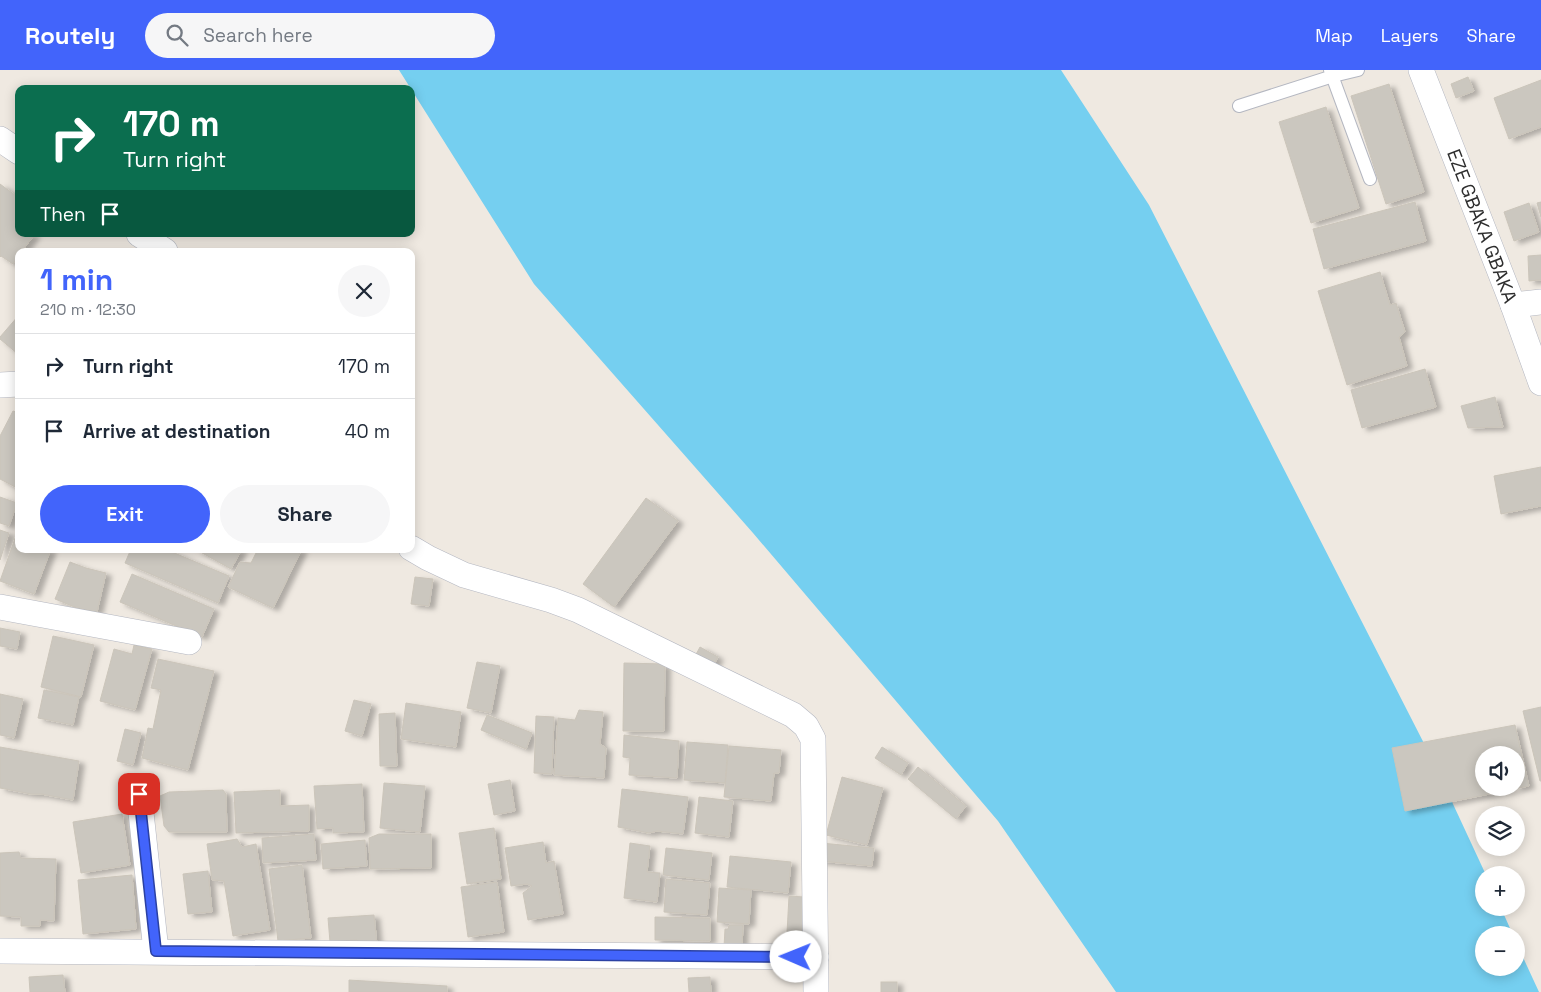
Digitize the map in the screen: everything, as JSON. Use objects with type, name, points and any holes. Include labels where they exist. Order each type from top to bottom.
[{"type":"street","name":"EZE GBAKA GBAKA","points":[[1421,70],[1513,305],[1541,383]]},
{"type":"street","points":[[0,140],[15,149]]},
{"type":"street","points":[[144,237],[160,248]]},
{"type":"street","points":[[1513,305],[1541,302]]},
{"type":"street","points":[[0,385],[15,384]]},
{"type":"street","points":[[415,550],[464,575],[551,600],[578,610],[793,715],[806,726],[813,739],[816,992]]},
{"type":"street","points":[[0,607],[189,642]]},
{"type":"street","points":[[139,794],[156,951]]},
{"type":"street","points":[[0,951],[816,957]]},
{"type":"lane","points":[[1239,106],[1331,73],[1358,70]]},
{"type":"lane","points":[[1331,73],[1370,179]]},
{"type":"water","points":[[399,70],[1061,70],[1149,205],[1433,761],[1475,851],[1475,856],[1477,856],[1482,866],[1475,866],[1475,916],[1505,916],[1509,926],[1475,926],[1475,976],[1525,976],[1525,962],[1539,992],[1116,992],[998,821],[753,533],[534,284],[415,95],[415,85],[408,85]]},
{"type":"building","points":[[1468,77],[1474,91],[1456,98],[1451,84]]},
{"type":"building","points":[[1541,80],[1541,127],[1509,139],[1494,98]]},
{"type":"building","points":[[1389,84],[1424,192],[1386,204],[1351,96]]},
{"type":"building","points":[[1326,107],[1359,208],[1311,223],[1279,122]]},
{"type":"building","points":[[0,184],[15,195],[15,237],[33,237],[24,248],[15,248],[15,261],[13,264],[0,257]]},
{"type":"building","points":[[1415,202],[1426,241],[1324,269],[1313,229]]},
{"type":"building","points":[[1541,202],[1541,217],[1537,203]]},
{"type":"building","points":[[1529,203],[1539,232],[1514,241],[1504,212]]},
{"type":"building","points":[[1541,255],[1541,280],[1529,281],[1528,256]]},
{"type":"building","points":[[1380,272],[1390,305],[1396,303],[1405,332],[1399,337],[1407,366],[1347,385],[1318,291]]},
{"type":"building","points":[[15,320],[15,352],[0,337]]},
{"type":"building","points":[[1425,369],[1436,407],[1362,428],[1351,390]]},
{"type":"building","points":[[1495,397],[1503,427],[1468,428],[1461,406]]},
{"type":"building","points":[[13,411],[15,412],[15,487],[0,479],[0,436]]},
{"type":"building","points":[[1541,467],[1541,506],[1501,514],[1494,476]]},
{"type":"building","points":[[0,497],[15,502],[15,509],[9,526],[0,523]]},
{"type":"building","points":[[646,498],[678,521],[614,607],[583,584]]},
{"type":"building","points":[[0,530],[9,533],[0,560]]},
{"type":"building","points":[[15,538],[15,553],[49,553],[34,594],[0,581]]},
{"type":"building","points":[[129,553],[174,553],[229,576],[218,603],[125,563]]},
{"type":"building","points":[[202,553],[240,553],[231,569]]},
{"type":"building","points":[[256,553],[300,553],[273,608],[228,587],[240,562],[251,563]]},
{"type":"building","points":[[70,562],[106,573],[97,612],[77,608],[55,599]]},
{"type":"building","points":[[132,574],[214,609],[202,637],[120,602]]},
{"type":"building","points":[[415,577],[433,579],[429,606],[411,604]]},
{"type":"building","points":[[0,628],[20,632],[17,649],[0,646]]},
{"type":"building","points":[[53,636],[94,645],[81,697],[41,687]]},
{"type":"building","points":[[134,645],[152,649],[135,710],[100,701],[114,649],[132,654]]},
{"type":"building","points":[[700,647],[718,657],[711,670],[693,660]]},
{"type":"building","points":[[158,659],[214,671],[188,770],[142,758],[148,728],[153,729],[161,690],[151,688]]},
{"type":"building","points":[[477,662],[500,666],[491,713],[467,708]]},
{"type":"building","points":[[624,663],[665,664],[664,731],[623,731]]},
{"type":"building","points":[[44,690],[79,697],[73,725],[38,718]]},
{"type":"building","points":[[0,694],[23,699],[14,738],[0,735]]},
{"type":"building","points":[[354,700],[371,704],[362,736],[345,731]]},
{"type":"building","points":[[406,703],[461,712],[456,747],[401,739]]},
{"type":"building","points":[[1541,707],[1541,781],[1540,781],[1523,711]]},
{"type":"building","points":[[579,710],[603,712],[600,744],[606,748],[604,778],[554,775],[558,718],[575,720]]},
{"type":"building","points":[[395,713],[397,766],[380,766],[379,714]]},
{"type":"building","points":[[487,715],[532,733],[526,749],[481,730]]},
{"type":"building","points":[[536,716],[554,717],[552,774],[534,773]]},
{"type":"building","points":[[1515,725],[1520,746],[1475,746],[1475,796],[1479,796],[1405,811],[1392,748]]},
{"type":"building","points":[[125,729],[141,733],[133,765],[117,761]]},
{"type":"building","points":[[624,735],[679,741],[677,778],[629,775],[630,758],[623,757]]},
{"type":"building","points":[[687,742],[728,745],[725,783],[684,780]]},
{"type":"building","points":[[729,746],[781,750],[779,773],[774,773],[771,801],[724,797]]},
{"type":"building","points":[[0,747],[79,761],[73,800],[0,788]]},
{"type":"building","points":[[882,747],[908,763],[901,775],[875,758]]},
{"type":"building","points":[[918,767],[966,806],[956,819],[908,779]]},
{"type":"building","points":[[1525,769],[1529,786],[1525,787]]},
{"type":"building","points":[[842,777],[883,788],[867,845],[826,835]]},
{"type":"building","points":[[510,780],[515,811],[494,815],[488,784]]},
{"type":"building","points":[[384,783],[425,786],[420,832],[380,828]]},
{"type":"building","points":[[362,784],[364,832],[333,833],[333,828],[317,829],[314,786]]},
{"type":"building","points":[[622,789],[688,797],[683,834],[657,831],[649,833],[618,827]]},
{"type":"building","points":[[223,790],[226,794],[227,832],[169,832],[164,826],[160,796],[169,792]]},
{"type":"building","points":[[280,790],[280,806],[309,805],[309,831],[236,833],[234,792]]},
{"type":"building","points":[[699,797],[733,801],[729,837],[695,833]]},
{"type":"building","points":[[122,814],[130,865],[81,873],[73,822]]},
{"type":"building","points":[[494,828],[501,879],[467,884],[459,833]]},
{"type":"building","points":[[314,834],[316,860],[263,863],[262,838]]},
{"type":"building","points":[[379,834],[431,834],[431,868],[370,869],[369,838]]},
{"type":"building","points":[[237,839],[242,847],[256,844],[270,930],[233,936],[224,881],[212,880],[207,844]]},
{"type":"building","points":[[365,840],[367,866],[323,869],[321,844]]},
{"type":"building","points":[[543,842],[546,863],[554,861],[563,914],[528,920],[523,893],[532,886],[527,884],[511,886],[505,848]]},
{"type":"building","points":[[630,843],[650,846],[647,872],[660,873],[657,902],[624,898]]},
{"type":"building","points":[[821,843],[874,848],[872,866],[819,861]]},
{"type":"building","points":[[666,848],[712,853],[709,880],[663,875]]},
{"type":"building","points":[[19,852],[21,858],[56,859],[54,921],[40,920],[40,926],[21,926],[21,917],[0,916],[0,853]]},
{"type":"building","points":[[730,856],[791,862],[788,893],[727,887]]},
{"type":"building","points":[[302,865],[311,938],[278,941],[269,869]]},
{"type":"building","points":[[208,871],[212,912],[188,914],[183,874]]},
{"type":"building","points":[[132,875],[136,929],[83,934],[78,880]]},
{"type":"building","points":[[666,879],[710,883],[707,915],[664,912]]},
{"type":"building","points":[[497,882],[504,932],[468,937],[461,887]]},
{"type":"building","points":[[719,888],[751,890],[749,924],[717,922]]},
{"type":"building","points":[[789,896],[804,897],[802,933],[787,933]]},
{"type":"building","points":[[374,915],[377,945],[361,946],[357,940],[330,942],[328,918]]},
{"type":"building","points":[[655,917],[710,918],[710,941],[655,940]]},
{"type":"building","points":[[729,925],[743,925],[742,948],[724,947],[725,929],[728,929]]},
{"type":"building","points":[[63,975],[65,992],[30,992],[29,977]]},
{"type":"building","points":[[710,977],[711,992],[689,992],[688,978]]},
{"type":"building","points":[[349,980],[447,986],[447,992],[349,992]]},
{"type":"building","points":[[881,982],[897,982],[897,992],[881,992]]},
{"type":"route","points":[[139,794],[156,951],[796,957]]}]
